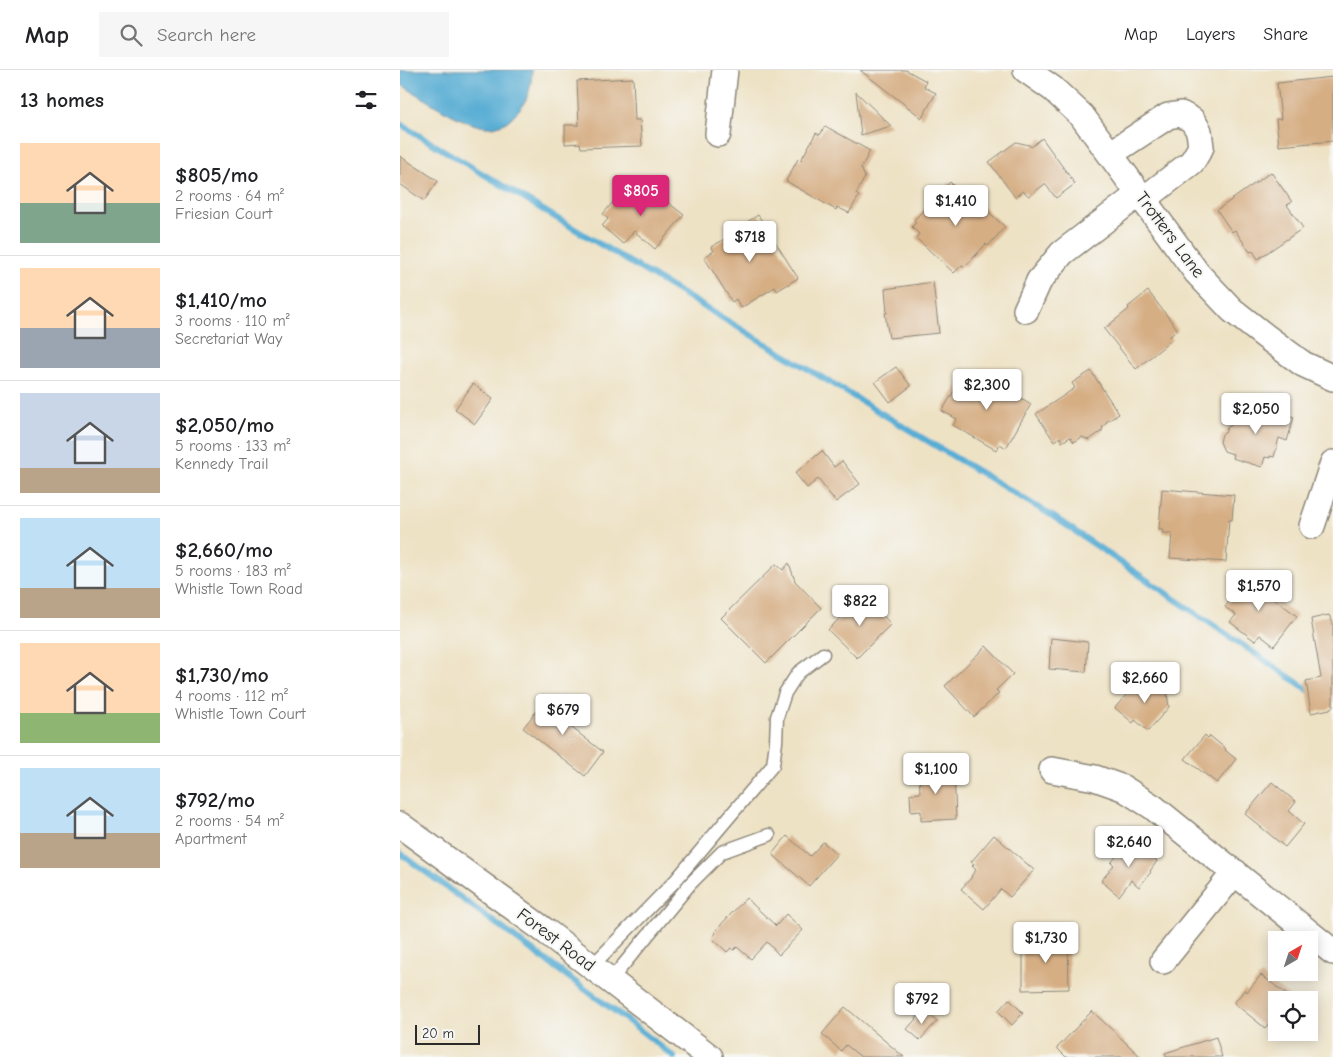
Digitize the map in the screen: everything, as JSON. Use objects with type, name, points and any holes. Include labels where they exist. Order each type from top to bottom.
[{"type":"street","points":[[718,134],[725,70]]},
{"type":"street","name":"Trotters Lane","points":[[1026,70],[1053,89],[1082,116],[1197,273],[1232,310],[1303,364],[1333,378]]},
{"type":"street","points":[[1026,310],[1039,281],[1062,253],[1192,162],[1201,147],[1199,132],[1192,120],[1181,114],[1168,116],[1110,154]]},
{"type":"street","points":[[1312,526],[1333,462]]},
{"type":"street","points":[[1052,770],[1094,778],[1123,788],[1152,807],[1333,952]]},
{"type":"street","name":"Forest Road","points":[[400,825],[710,1057]]},
{"type":"street","points":[[1163,961],[1235,872]]},
{"type":"lane","points":[[601,974],[675,881],[774,765],[777,717],[785,693],[798,672],[823,654]]},
{"type":"lane","points":[[601,974],[722,852],[769,835]]},
{"type":"water","points":[[400,70],[532,70],[530,89],[523,105],[506,122],[490,127],[469,123],[432,104],[400,84]]},
{"type":"building","points":[[860,70],[906,70],[926,81],[924,87],[936,93],[922,118]]},
{"type":"building","points":[[1333,77],[1333,141],[1279,146],[1276,119],[1281,119],[1277,83]]},
{"type":"building","points":[[633,78],[635,120],[640,120],[642,146],[581,148],[580,143],[565,144],[565,125],[579,125],[577,81]]},
{"type":"building","points":[[856,92],[891,126],[861,135]]},
{"type":"building","points":[[825,126],[870,151],[861,168],[865,177],[856,194],[859,196],[849,213],[837,207],[836,210],[786,181],[798,159],[801,160],[816,133],[820,135]]},
{"type":"building","points":[[1042,138],[1075,184],[1056,198],[1045,184],[1029,196],[1023,191],[1015,197],[989,162],[1016,142],[1031,147]]},
{"type":"building","points":[[400,156],[438,181],[424,201],[400,184]]},
{"type":"building","points":[[1271,172],[1292,202],[1287,205],[1303,228],[1258,259],[1253,251],[1250,252],[1235,230],[1232,232],[1217,210]]},
{"type":"building","points":[[950,182],[959,191],[962,187],[1005,227],[965,267],[962,265],[954,273],[916,238],[919,234],[912,227],[916,222],[914,220]]},
{"type":"building","points":[[629,183],[639,193],[643,189],[662,204],[665,200],[684,215],[655,249],[634,231],[623,244],[602,226],[608,219],[603,214]]},
{"type":"building","points":[[758,215],[798,278],[777,291],[775,287],[741,308],[736,299],[732,302],[704,257],[714,251],[711,247],[738,231],[736,229]]},
{"type":"building","points":[[933,282],[939,333],[889,338],[885,313],[887,313],[885,289]]},
{"type":"building","points":[[1148,291],[1178,330],[1170,336],[1173,339],[1136,369],[1104,329]]},
{"type":"building","points":[[896,367],[911,386],[890,402],[875,382]]},
{"type":"building","points":[[1091,371],[1119,414],[1106,422],[1102,431],[1089,440],[1082,437],[1074,442],[1070,437],[1062,442],[1060,437],[1054,441],[1036,414],[1075,388],[1072,383]]},
{"type":"building","points":[[982,375],[1031,404],[1006,448],[1000,444],[996,450],[953,425],[957,419],[942,411],[962,378],[976,385]]},
{"type":"building","points":[[473,384],[493,399],[475,424],[455,409]]},
{"type":"building","points":[[1250,403],[1294,417],[1287,441],[1279,438],[1274,457],[1265,457],[1262,467],[1232,458],[1233,454],[1224,451],[1220,442],[1222,434],[1225,433],[1227,428],[1246,414]]},
{"type":"building","points":[[822,451],[834,467],[842,461],[860,484],[836,502],[818,479],[807,488],[795,473]]},
{"type":"building","points":[[1162,489],[1234,495],[1232,520],[1229,520],[1226,562],[1170,558],[1172,533],[1162,533],[1163,529],[1159,529]]},
{"type":"building","points":[[789,563],[795,581],[821,608],[766,663],[721,618],[776,564],[783,570]]},
{"type":"building","points":[[1252,572],[1270,587],[1266,592],[1297,616],[1274,646],[1260,635],[1255,641],[1230,622],[1236,615],[1225,607]]},
{"type":"building","points":[[863,595],[891,624],[857,658],[828,630]]},
{"type":"building","points":[[1329,615],[1333,623],[1333,707],[1311,713],[1306,681],[1321,678],[1311,619]]},
{"type":"building","points":[[1051,638],[1088,642],[1086,672],[1049,669]]},
{"type":"building","points":[[986,646],[1013,674],[996,690],[999,693],[974,717],[945,686]]},
{"type":"building","points":[[1140,678],[1146,683],[1160,683],[1166,687],[1169,707],[1148,731],[1135,720],[1133,723],[1115,708]]},
{"type":"building","points":[[546,699],[558,708],[562,703],[581,717],[572,728],[603,752],[585,776],[523,728]]},
{"type":"building","points":[[1205,735],[1208,738],[1210,736],[1236,759],[1217,783],[1185,759]]},
{"type":"building","points":[[954,768],[956,819],[921,821],[921,811],[911,812],[910,794],[920,793],[919,770]]},
{"type":"building","points":[[1272,782],[1296,802],[1289,811],[1304,824],[1285,847],[1245,814]]},
{"type":"building","points":[[994,835],[1034,870],[1010,897],[1001,889],[984,909],[961,889],[976,870],[971,862]]},
{"type":"building","points":[[787,836],[810,856],[823,842],[837,854],[809,886],[772,854]]},
{"type":"building","points":[[1130,839],[1157,861],[1139,887],[1131,880],[1119,896],[1101,881],[1114,865],[1111,863]]},
{"type":"building","points":[[746,898],[776,926],[786,914],[803,930],[779,955],[767,942],[751,959],[737,947],[734,950],[731,948],[727,952],[712,938],[716,933],[715,931]]},
{"type":"building","points":[[1068,938],[1069,989],[1023,990],[1023,940]]},
{"type":"building","points":[[1261,975],[1282,991],[1268,991],[1268,1024],[1265,1028],[1234,1003],[1245,989],[1247,992]]},
{"type":"building","points":[[1009,999],[1023,1013],[1012,1025],[998,1011]]},
{"type":"building","points":[[845,1007],[904,1057],[861,1057],[846,1045],[841,1051],[822,1034]]},
{"type":"building","points":[[924,1010],[937,1021],[920,1040],[907,1029]]},
{"type":"building","points":[[1092,1011],[1141,1057],[1066,1057],[1057,1048]]},
{"type":"building","points":[[1216,1037],[1222,1057],[1166,1057],[1165,1053]]},
{"type":"waterway","points":[[400,124],[1054,517],[1313,693]]},
{"type":"waterway","points":[[400,853],[631,1023],[674,1057]]}]
